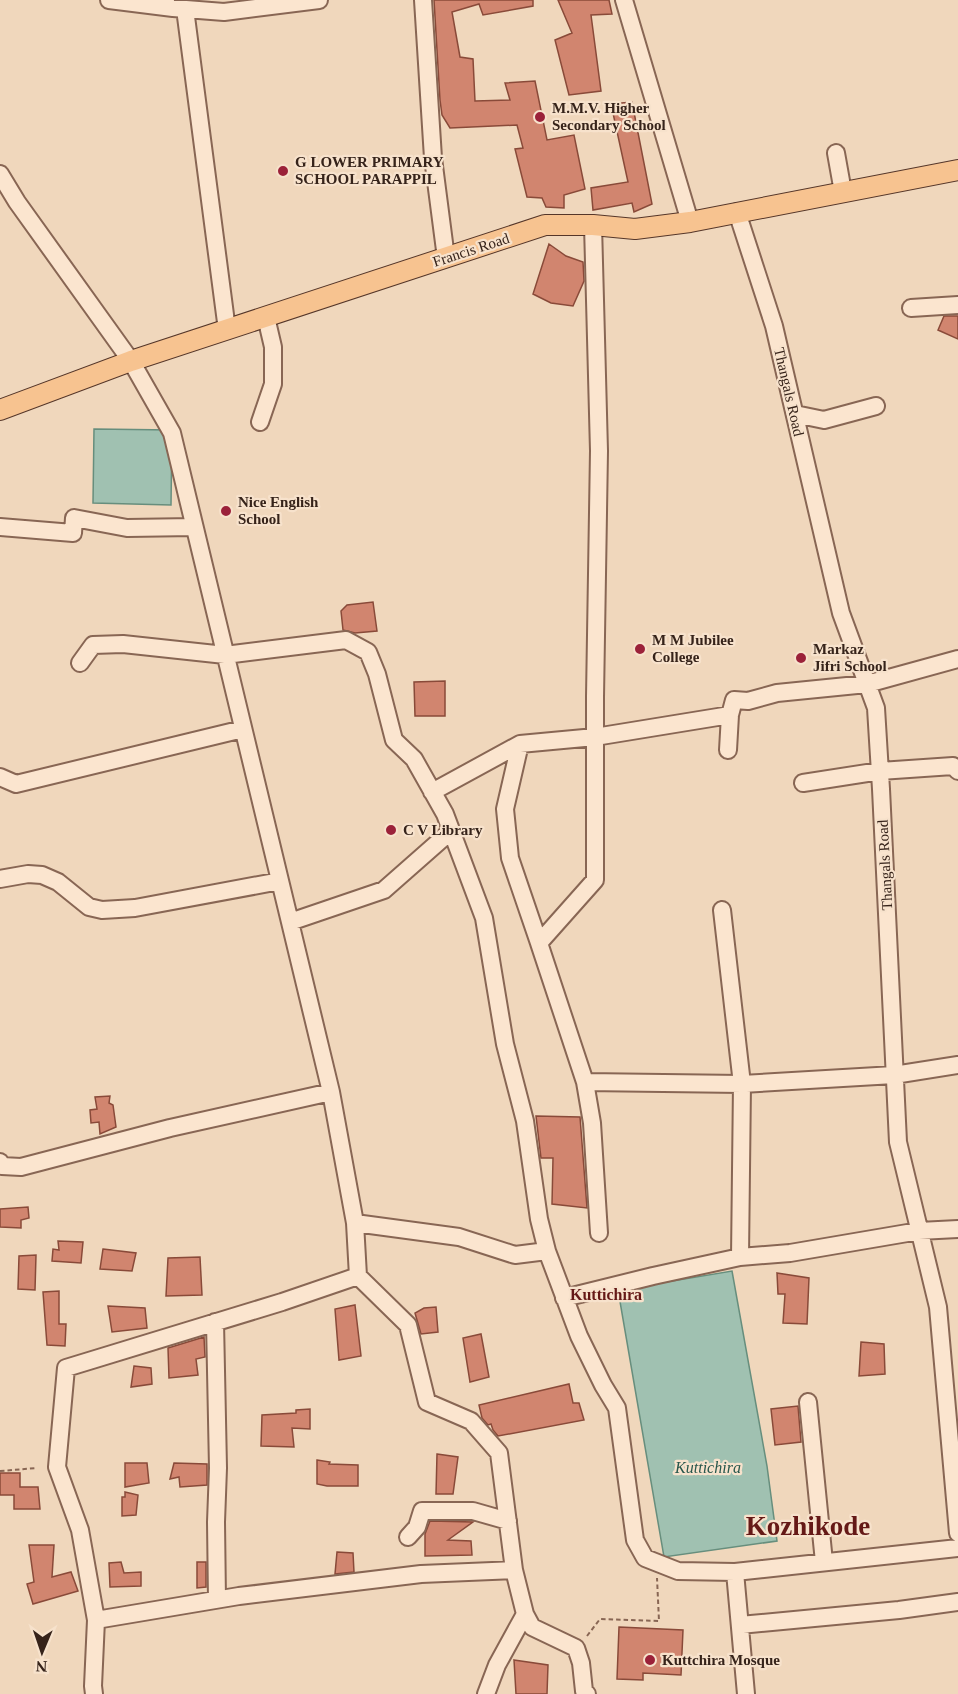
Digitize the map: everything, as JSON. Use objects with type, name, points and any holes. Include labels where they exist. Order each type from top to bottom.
[{"type":"main road","name":"Francis Road","points":[[0,410],[131,362],[544,225],[593,225],[634,229],[690,222],[958,170]]},
{"type":"street","points":[[109,0],[224,12],[319,0]]},
{"type":"street","points":[[423,0],[434,158],[446,258]]},
{"type":"street","points":[[624,0],[690,222]]},
{"type":"street","points":[[177,6],[186,26],[227,330]]},
{"type":"street","points":[[836,153],[843,192]]},
{"type":"street","points":[[2,181],[131,362],[172,434],[331,1092],[355,1223],[358,1276],[408,1325],[427,1402],[471,1421],[499,1453],[514,1570],[525,1614],[532,1627],[576,1648],[581,1663],[584,1691],[587,1694]]},
{"type":"street","name":"Thangals Road","points":[[738,212],[774,326],[841,613],[876,708],[897,1142],[938,1307],[958,1533]]},
{"type":"street","points":[[539,943],[595,880],[599,451],[593,225]]},
{"type":"street","points":[[911,308],[958,305]]},
{"type":"street","points":[[260,422],[273,384],[273,347],[266,317]]},
{"type":"street","points":[[795,414],[824,420],[876,406]]},
{"type":"street","points":[[0,527],[73,533],[75,518],[127,528],[194,527]]},
{"type":"street","points":[[80,663],[93,645],[123,644],[225,655],[346,640],[368,652],[377,674],[394,740],[414,759],[445,814],[484,918],[505,1044],[525,1121],[539,1219],[547,1251],[579,1336],[617,1408],[635,1540],[645,1558],[678,1571],[735,1572],[958,1548]]},
{"type":"street","points":[[728,750],[730,715],[734,700],[748,701],[777,693],[867,684],[958,659]]},
{"type":"street","points":[[432,792],[520,744],[595,737],[730,715]]},
{"type":"street","points":[[0,777],[16,784],[243,729]]},
{"type":"street","points":[[520,744],[505,809],[510,858],[585,1082],[591,1124],[599,1233]]},
{"type":"street","points":[[803,783],[880,771],[956,768]]},
{"type":"street","points":[[290,922],[384,890],[451,831]]},
{"type":"street","points":[[0,879],[28,874],[42,875],[58,882],[89,907],[102,910],[135,908],[280,881]]},
{"type":"street","points":[[722,910],[742,1084],[740,1257]]},
{"type":"street","points":[[585,1082],[742,1084],[894,1075],[958,1065]]},
{"type":"street","points":[[0,1162],[2,1166],[21,1167],[170,1128],[331,1092]]},
{"type":"street","points":[[355,1223],[459,1237],[515,1255],[547,1251]]},
{"type":"street","points":[[564,1298],[740,1257],[790,1253],[919,1231],[958,1229]]},
{"type":"street","points":[[94,1694],[96,1620],[80,1530],[57,1467],[66,1368],[282,1302],[358,1276]]},
{"type":"street","points":[[215,1322],[219,1468],[216,1522],[217,1600]]},
{"type":"street","points":[[808,1402],[824,1562]]},
{"type":"street","points":[[408,1537],[417,1527],[422,1511],[472,1511],[508,1521]]},
{"type":"street","points":[[96,1620],[217,1600],[421,1574],[514,1570]]},
{"type":"street","points":[[735,1572],[746,1694]]},
{"type":"street","points":[[740,1625],[958,1602]]},
{"type":"street","points":[[486,1694],[497,1665],[525,1614]]},
{"type":"path","points":[[0,1471],[37,1468]]},
{"type":"path","points":[[576,1648],[600,1619],[659,1621],[658,1563]]},
{"type":"water","points":[[94,429],[172,430],[171,505],[93,503]]},
{"type":"water","name":"Kuttichira","points":[[732,1271],[767,1466],[777,1541],[664,1557],[618,1290]]},
{"type":"building","points":[[434,0],[533,0],[533,6],[483,15],[479,4],[452,12],[460,57],[473,59],[475,101],[510,100],[505,83],[535,81],[547,140],[574,135],[585,189],[564,195],[564,208],[546,207],[542,198],[527,197],[515,149],[523,148],[517,125],[450,128],[442,115],[440,100]]},
{"type":"building","points":[[558,0],[609,0],[612,14],[591,15],[601,91],[569,95],[555,40],[572,33]]},
{"type":"building","points":[[632,102],[652,204],[634,212],[632,203],[593,210],[591,188],[628,182],[611,104]]},
{"type":"building","points":[[549,244],[566,256],[583,262],[584,281],[573,306],[551,303],[533,294]]},
{"type":"building","points":[[944,316],[958,316],[958,339],[938,330]]},
{"type":"building","points":[[373,602],[377,631],[355,633],[343,630],[341,611],[347,605]]},
{"type":"building","points":[[445,681],[445,716],[415,716],[414,682]]},
{"type":"building","points":[[110,1096],[109,1103],[113,1105],[116,1127],[100,1134],[99,1122],[91,1123],[90,1110],[97,1109],[95,1097]]},
{"type":"building","points":[[536,1116],[580,1117],[587,1208],[552,1204],[553,1158],[541,1158]]},
{"type":"building","points":[[28,1207],[29,1218],[21,1220],[21,1228],[0,1227],[0,1209]]},
{"type":"building","points":[[58,1241],[83,1242],[81,1263],[52,1261],[53,1249],[59,1250]]},
{"type":"building","points":[[103,1249],[136,1253],[132,1271],[100,1269]]},
{"type":"building","points":[[36,1255],[35,1290],[18,1289],[19,1256]]},
{"type":"building","points":[[200,1257],[202,1295],[166,1296],[168,1258]]},
{"type":"building","points":[[777,1273],[809,1278],[807,1324],[783,1323],[785,1294],[778,1294]]},
{"type":"building","points":[[59,1291],[59,1324],[66,1324],[65,1346],[47,1345],[43,1292]]},
{"type":"building","points":[[355,1305],[361,1356],[339,1360],[335,1309]]},
{"type":"building","points":[[108,1306],[145,1308],[147,1328],[112,1332]]},
{"type":"building","points":[[436,1307],[438,1332],[421,1334],[415,1313],[424,1308]]},
{"type":"building","points":[[481,1334],[489,1377],[470,1382],[463,1338]]},
{"type":"building","points":[[204,1337],[205,1357],[196,1359],[198,1375],[169,1378],[168,1348]]},
{"type":"building","points":[[861,1342],[884,1344],[885,1374],[859,1376]]},
{"type":"building","points":[[134,1366],[151,1368],[152,1384],[131,1387]]},
{"type":"building","points":[[569,1384],[573,1403],[579,1403],[584,1420],[498,1436],[491,1424],[488,1425],[482,1418],[479,1405]]},
{"type":"building","points":[[798,1406],[801,1442],[775,1445],[771,1409]]},
{"type":"building","points":[[310,1409],[310,1429],[292,1428],[294,1447],[261,1446],[262,1415],[296,1413],[296,1410]]},
{"type":"building","points":[[437,1454],[458,1457],[453,1494],[436,1494]]},
{"type":"building","points":[[317,1460],[330,1462],[329,1464],[358,1465],[358,1486],[317,1484]]},
{"type":"building","points":[[125,1463],[147,1463],[149,1483],[125,1487]]},
{"type":"building","points":[[174,1463],[207,1464],[207,1485],[180,1487],[179,1477],[170,1479]]},
{"type":"building","points":[[0,1473],[20,1473],[20,1487],[38,1487],[40,1509],[14,1509],[14,1495],[0,1495]]},
{"type":"building","points":[[125,1492],[138,1495],[136,1515],[122,1516],[122,1497],[125,1497]]},
{"type":"building","points":[[430,1521],[473,1522],[448,1540],[471,1541],[472,1555],[425,1556],[425,1534]]},
{"type":"building","points":[[29,1545],[54,1545],[52,1577],[71,1572],[78,1591],[33,1604],[27,1584],[34,1582]]},
{"type":"building","points":[[337,1552],[353,1553],[354,1572],[335,1574]]},
{"type":"building","points":[[121,1562],[124,1573],[141,1572],[141,1586],[110,1587],[109,1563]]},
{"type":"building","points":[[197,1562],[206,1562],[206,1587],[197,1588]]},
{"type":"building","name":"Kuttchira Mosque","points":[[619,1627],[683,1630],[681,1675],[643,1673],[643,1680],[617,1679]]},
{"type":"building","points":[[514,1660],[548,1665],[547,1694],[516,1694]]},
{"type":"place","name":"M.M.V. Higher Secondary School","points":[[540,117]]},
{"type":"place","name":"G LOWER PRIMARY SCHOOL PARAPPIL","points":[[283,171]]},
{"type":"place","name":"Nice English School","points":[[226,511]]},
{"type":"place","name":"M M Jubilee College","points":[[640,649]]},
{"type":"place","name":"Markaz Jifri School","points":[[801,658]]},
{"type":"place","name":"C V Library","points":[[391,830]]},
{"type":"place","name":"Kuttchira Mosque","points":[[650,1660]]},
{"type":"district","name":"Kuttichira","points":[[606,1294]]},
{"type":"district","name":"Kozhikode","points":[[808,1526]]}]
